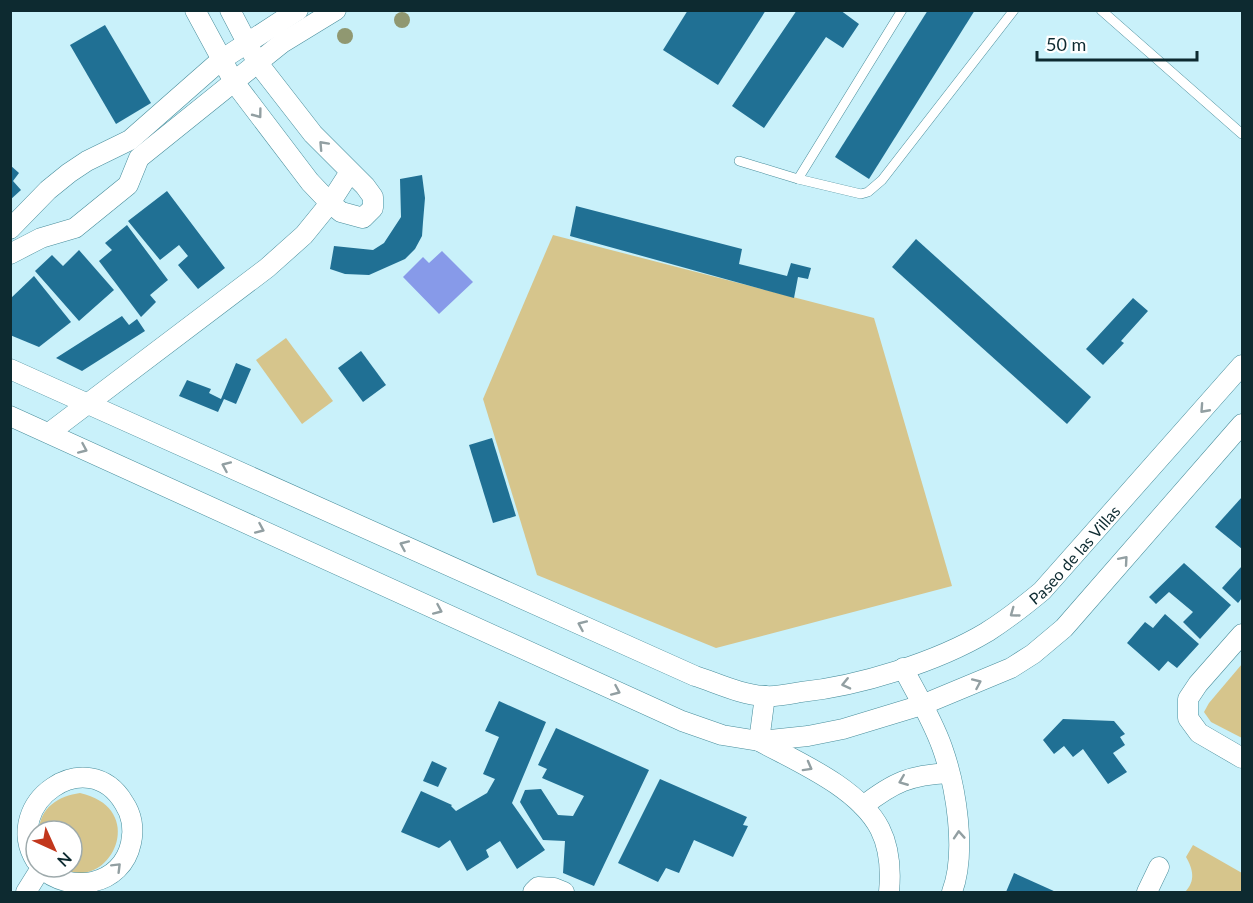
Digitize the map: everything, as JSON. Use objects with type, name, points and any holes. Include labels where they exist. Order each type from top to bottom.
[{"type":"street","points":[[195,10],[234,82],[293,161],[336,207],[363,218],[373,208],[373,197],[313,134],[257,62],[230,10]]},
{"type":"street","points":[[10,229],[48,190],[69,173],[87,161],[130,140],[221,60],[298,10]]},
{"type":"street","points":[[10,254],[41,238],[75,228],[128,185],[139,158],[282,43],[336,10]]},
{"type":"street","points":[[49,433],[267,268],[336,207],[350,172]]},
{"type":"street","name":"Paseo de las Villas","points":[[10,369],[695,675],[733,689],[765,696],[821,690],[903,668],[947,652],[985,633],[1016,613],[1042,591],[1242,366]]},
{"type":"street","points":[[10,416],[682,721],[722,735],[759,741],[808,736],[843,729],[922,705],[1011,668],[1033,654],[1064,628],[1242,424]]},
{"type":"street","points":[[1242,634],[1198,684],[1188,699],[1188,718],[1199,733],[1242,758]]},
{"type":"street","points":[[903,668],[942,746],[957,805],[959,846],[952,892]]},
{"type":"street","points":[[759,741],[765,696]]},
{"type":"street","points":[[759,741],[814,770],[863,806],[880,829],[887,850],[891,874],[889,892]]},
{"type":"street","points":[[863,806],[902,780],[925,774],[949,773]]},
{"type":"street","points":[[28,819],[33,805],[44,791],[58,782],[75,778],[92,779],[107,785],[120,796],[129,811],[133,828],[131,844],[124,860],[112,873],[97,881],[60,887]]},
{"type":"street","points":[[1147,892],[1159,867]]},
{"type":"street","points":[[533,892],[538,887],[554,888],[564,892]]},
{"type":"lane","points":[[798,179],[902,10]]},
{"type":"lane","points":[[739,161],[798,179],[861,194],[875,187],[1014,10]]},
{"type":"lane","points":[[1101,10],[1242,134]]},
{"type":"shaded area","points":[[553,235],[874,318],[952,586],[716,648],[537,575],[483,399]]},
{"type":"shaded area","points":[[286,338],[333,401],[302,424],[256,360]]},
{"type":"shaded area","points":[[1242,664],[1242,738],[1211,722],[1204,712]]},
{"type":"shaded area","points":[[80,793],[102,802],[114,816],[118,831],[115,847],[106,861],[93,870],[84,872],[84,819],[42,819],[52,804]]},
{"type":"shaded area","points":[[1193,845],[1242,873],[1242,892],[1185,892],[1192,879],[1186,857]]},
{"type":"water","points":[[442,251],[473,282],[439,314],[403,277],[423,257],[429,263]]},
{"type":"building","points":[[688,10],[766,10],[718,85],[663,50]]},
{"type":"building","points":[[797,10],[840,10],[859,24],[843,48],[826,37],[764,128],[732,106]]},
{"type":"building","points":[[928,10],[975,10],[869,179],[835,157]]},
{"type":"building","points":[[105,25],[151,103],[116,124],[70,45]]},
{"type":"building","points":[[10,165],[19,173],[13,181],[21,190],[10,200]]},
{"type":"building","points":[[422,175],[425,198],[422,236],[415,249],[405,259],[369,275],[345,274],[330,269],[334,246],[373,250],[384,243],[401,217],[400,179]]},
{"type":"building","points":[[167,191],[225,268],[198,289],[178,265],[188,256],[179,245],[160,260],[128,221]]},
{"type":"building","points":[[576,206],[742,249],[739,264],[787,276],[791,263],[811,268],[808,279],[798,277],[794,298],[570,236]]},
{"type":"building","points":[[127,225],[168,280],[150,295],[156,302],[141,317],[99,261],[112,250],[105,243]]},
{"type":"building","points":[[916,239],[1091,397],[1067,424],[892,267]]},
{"type":"building","points":[[79,250],[114,290],[79,321],[35,271],[52,255],[63,266]]},
{"type":"building","points":[[34,276],[71,322],[39,347],[10,335],[10,299]]},
{"type":"building","points":[[1133,298],[1148,311],[1121,341],[1124,343],[1103,365],[1086,349]]},
{"type":"building","points":[[122,316],[129,325],[137,319],[145,331],[82,371],[56,358]]},
{"type":"building","points":[[361,351],[386,385],[363,402],[338,368]]},
{"type":"building","points":[[236,363],[251,369],[236,404],[224,399],[218,412],[179,396],[187,380],[211,389],[209,393],[221,399]]},
{"type":"building","points":[[492,438],[516,516],[493,523],[469,445]]},
{"type":"building","points":[[1242,497],[1242,549],[1215,527]]},
{"type":"building","points":[[1184,563],[1231,605],[1200,639],[1183,622],[1193,612],[1169,592],[1156,604],[1149,597]]},
{"type":"building","points":[[1242,566],[1242,598],[1238,603],[1222,588]]},
{"type":"building","points":[[1165,614],[1199,644],[1177,668],[1168,661],[1159,671],[1127,643],[1145,622],[1153,628]]},
{"type":"building","points":[[499,701],[546,722],[512,803],[545,850],[517,869],[500,841],[486,850],[489,857],[467,871],[450,840],[439,848],[401,832],[421,791],[452,805],[456,811],[487,793],[495,779],[483,774],[499,737],[485,731]]},
{"type":"building","points":[[1063,719],[1114,721],[1125,734],[1120,737],[1125,745],[1113,753],[1127,772],[1108,784],[1083,749],[1073,757],[1064,746],[1054,754],[1043,740]]},
{"type":"building","points":[[556,728],[649,770],[594,886],[563,873],[565,841],[543,840],[520,802],[525,790],[541,789],[558,815],[573,816],[584,796],[542,778],[547,769],[538,765]]},
{"type":"building","points":[[432,761],[447,768],[438,787],[423,781]]},
{"type":"building","points":[[660,779],[747,817],[743,825],[748,826],[733,857],[694,840],[679,873],[666,868],[658,882],[618,863]]},
{"type":"building","points":[[1014,873],[1056,892],[1006,892]]}]
